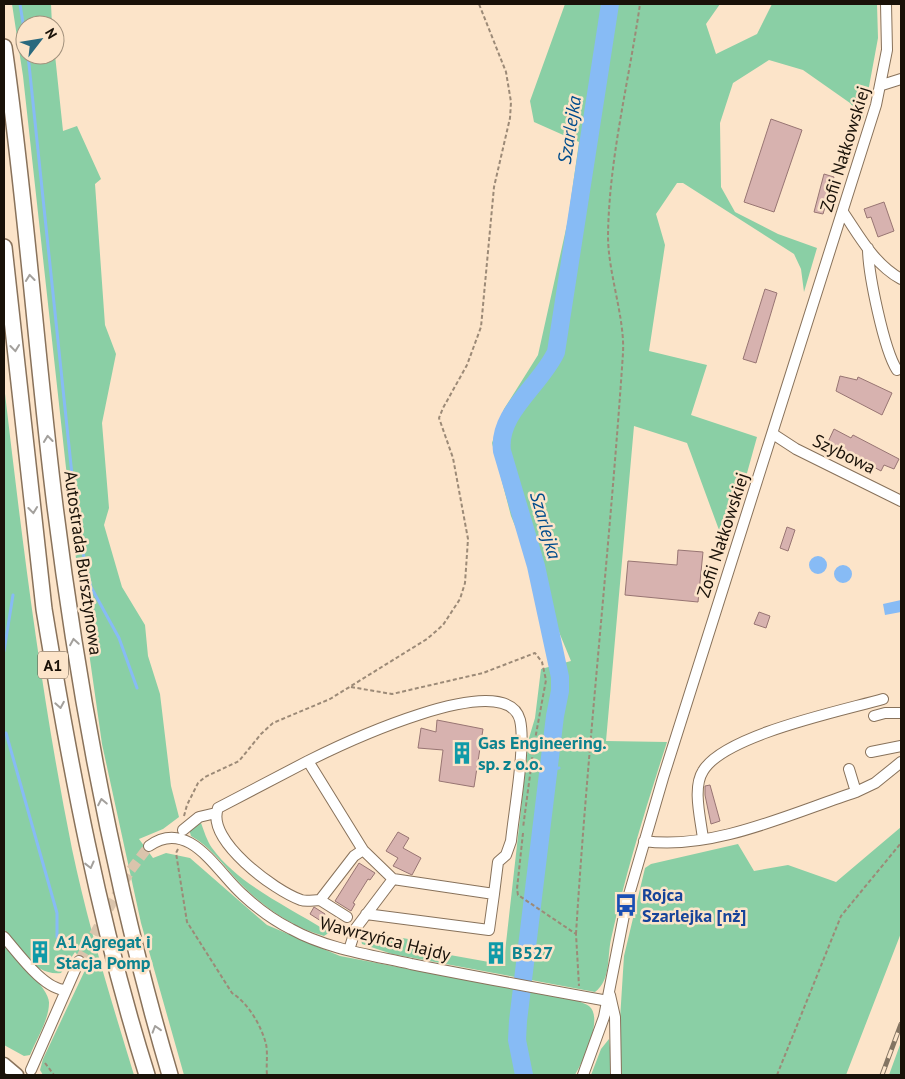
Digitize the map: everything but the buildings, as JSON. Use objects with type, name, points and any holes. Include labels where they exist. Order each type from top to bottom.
[{"type":"highway","name":"Autostrada Bursztynowa","points":[[4,47],[55,505],[89,731],[113,855],[151,1012],[170,1075]]},
{"type":"highway","name":"A1","points":[[4,248],[44,609],[53,667],[86,848],[128,1017],[147,1075]]},
{"type":"main road","points":[[4,1064],[17,1075]]},
{"type":"street","name":"Zofii Nałkowskiej","points":[[583,1075],[609,997],[626,905],[644,841],[882,84],[887,50],[886,4]]},
{"type":"street","points":[[882,84],[901,78]]},
{"type":"street","points":[[843,212],[868,248],[888,272],[901,279]]},
{"type":"street","points":[[868,248],[868,262],[885,335],[892,362],[897,370]]},
{"type":"street","name":"Szybowa","points":[[773,434],[796,449],[901,501]]},
{"type":"street","points":[[703,839],[699,783],[702,771],[713,759],[747,740],[882,699]]},
{"type":"street","points":[[347,917],[320,900],[302,900],[264,881],[244,864],[224,836],[216,813],[218,808],[364,734],[454,704],[486,700],[509,705],[519,718],[521,737],[511,841],[506,855],[498,862],[489,930],[366,914]]},
{"type":"street","points":[[874,716],[885,713],[901,713]]},
{"type":"street","points":[[871,752],[901,746]]},
{"type":"street","points":[[308,761],[363,850],[393,879],[494,894]]},
{"type":"street","points":[[644,841],[658,843],[703,839],[736,832],[856,792],[875,783],[901,762]]},
{"type":"street","points":[[849,770],[856,792]]},
{"type":"street","points":[[149,846],[163,838],[183,834],[199,818],[216,813]]},
{"type":"street","name":"Wawrzyńca Hajdy","points":[[183,834],[206,854],[240,893],[272,918],[315,941],[501,982],[580,996]]},
{"type":"street","points":[[320,900],[354,856],[363,850]]},
{"type":"street","points":[[349,950],[356,928],[393,879]]},
{"type":"street","points":[[4,937],[43,980],[56,989],[66,990]]},
{"type":"street","points":[[31,1070],[79,961]]},
{"type":"street","points":[[580,996],[609,997],[615,1012],[616,1075]]},
{"type":"path","points":[[266,1075],[266,1046],[260,1028],[240,998],[232,993],[187,922],[176,853],[183,834],[187,805],[198,783],[205,777],[239,761],[260,734],[273,723],[330,699],[352,687],[427,639],[453,613],[465,583],[468,539],[455,468],[439,418],[467,365],[482,327],[494,187],[510,118],[511,102],[504,65],[479,4]]},
{"type":"path","points":[[580,996],[576,934],[584,800],[599,655],[623,349],[608,238],[609,220],[613,164],[640,4]]},
{"type":"path","points":[[352,687],[392,694],[483,673],[535,653],[542,662],[546,680],[534,745],[516,889],[520,898],[538,907],[576,934]]},
{"type":"path","points":[[777,1075],[841,916],[901,843]]},
{"type":"path","points":[[39,1054],[54,1075]]},
{"type":"green space","points":[[12,4],[51,4],[52,15],[15,15],[15,24]]},
{"type":"green space","points":[[565,4],[720,4],[706,24],[716,54],[757,34],[772,4],[877,4],[878,38],[863,119],[850,103],[803,70],[769,60],[733,83],[720,123],[721,187],[735,212],[778,234],[817,248],[804,292],[801,269],[794,254],[683,183],[677,183],[656,214],[665,245],[649,351],[707,365],[691,415],[757,437],[726,549],[687,443],[634,426],[606,741],[667,742],[623,889],[611,939],[606,975],[604,981],[595,992],[392,954],[362,944],[360,935],[362,931],[414,940],[414,944],[422,946],[422,950],[489,962],[491,959],[504,961],[529,738],[535,718],[541,669],[571,661],[511,516],[492,443],[504,409],[538,355],[568,220],[579,142],[534,122],[530,101]]},
{"type":"green space","points":[[21,65],[56,65],[63,131],[77,126],[101,179],[95,184],[105,325],[116,354],[102,423],[109,508],[104,525],[122,587],[145,625],[148,656],[160,694],[171,786],[179,817],[163,829],[139,839],[153,858],[166,853],[190,858],[267,925],[340,956],[578,1001],[589,1006],[593,1012],[594,1020],[591,1040],[575,1075],[184,1075],[141,923],[102,744],[77,568]]},
{"type":"green space","points":[[4,385],[33,617],[61,791],[85,906],[108,991],[134,1075],[43,1075],[40,1070],[43,1059],[87,966],[75,952],[61,973],[51,973],[43,970],[28,959],[4,929]]},
{"type":"green space","points":[[201,823],[212,848],[223,861],[250,884],[325,930],[336,928],[324,936],[311,932],[299,927],[264,905],[235,878],[209,849],[191,836],[189,829]]},
{"type":"green space","points":[[901,827],[901,933],[846,1075],[621,1075],[618,1051],[624,956],[645,868],[651,864],[738,844],[754,871],[788,865],[836,882]]},
{"type":"green space","points":[[4,945],[38,981],[48,997],[47,1016],[30,1055],[24,1056],[4,1045]]},
{"type":"green space","points":[[609,1039],[613,1075],[591,1075],[601,1049]]},
{"type":"green space","points":[[901,1042],[901,1075],[889,1075]]},
{"type":"water","points":[[814,556],[822,556],[827,561],[825,572],[814,574],[809,569],[809,561]]},
{"type":"water","points":[[839,565],[847,565],[852,570],[850,581],[839,583],[834,578],[834,570]]},
{"type":"water","points":[[901,600],[901,612],[885,615],[883,604]]},
{"type":"waterway","points":[[20,4],[22,15]]},
{"type":"waterway","name":"Szarlejka","points":[[524,1075],[517,1040],[518,1021],[555,716],[560,691],[560,677],[536,566],[502,451],[502,437],[506,424],[513,412],[541,376],[556,352],[610,4]]},
{"type":"waterway","points":[[29,65],[78,532],[91,587],[119,638],[137,688]]},
{"type":"waterway","points":[[4,651],[13,595]]},
{"type":"waterway","points":[[6,733],[57,913],[57,937]]},
{"type":"waterway","points":[[549,770],[559,768]]},
{"type":"tunnel","points":[[79,961],[130,871],[149,846]]},
{"type":"railway","points":[[882,1075],[901,1024]]},
{"type":"place","name":"Gas Engineering. sp. z o.o.","points":[[462,753]]},
{"type":"place","name":"Rojca Szarlejka [nż]","points":[[626,905]]},
{"type":"place","name":"A1 Agregat i Stacja Pomp","points":[[40,952]]},
{"type":"place","name":"B527","points":[[496,953]]}]
